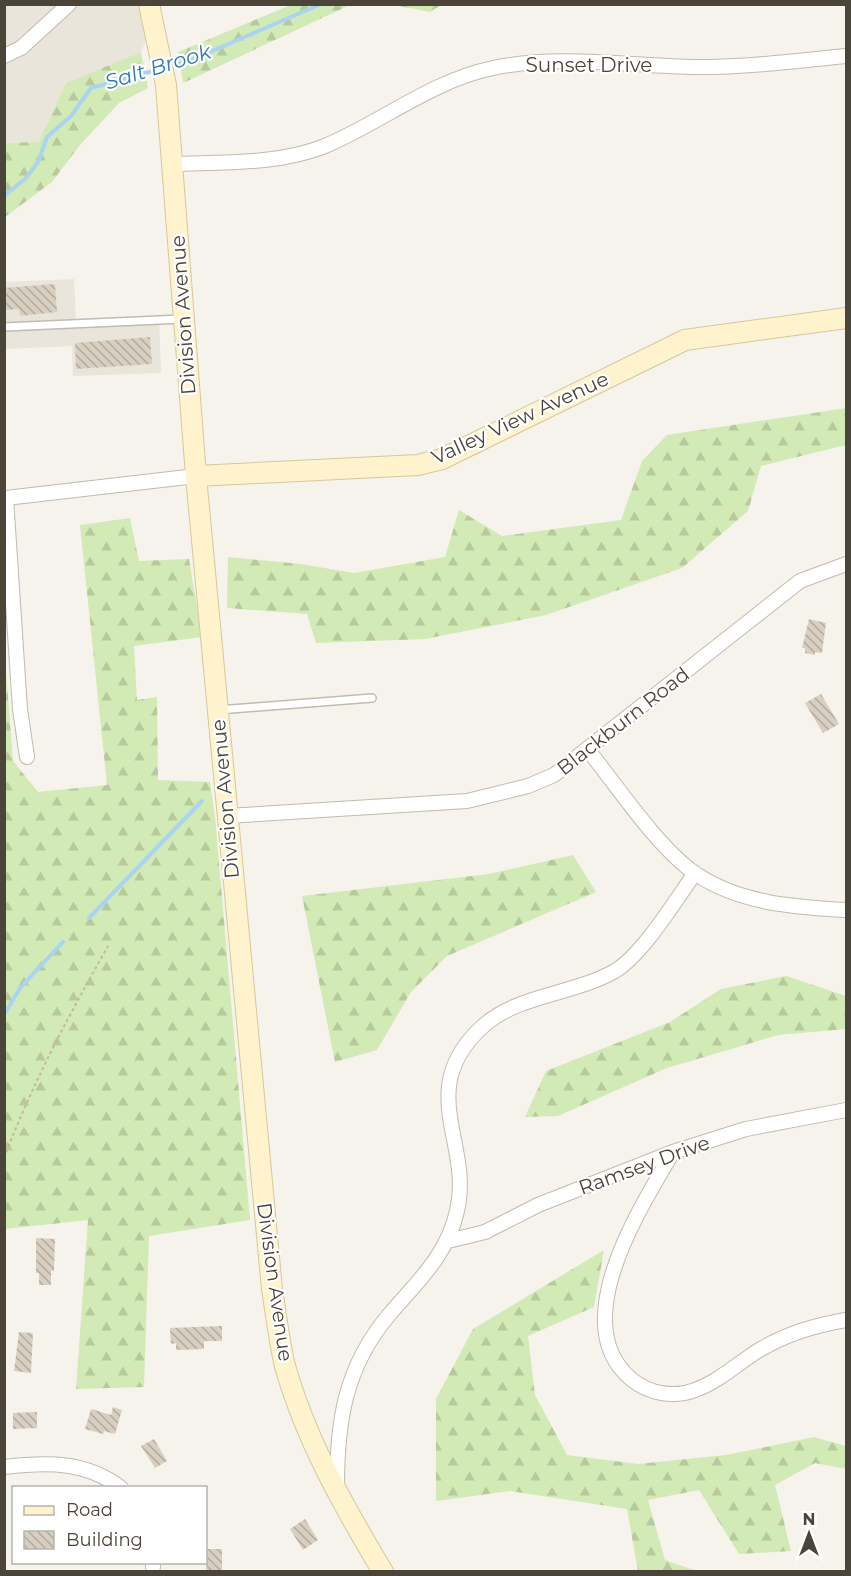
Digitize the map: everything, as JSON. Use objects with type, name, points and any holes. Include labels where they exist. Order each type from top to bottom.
[{"type":"street","points":[[4,56],[21,48],[69,4]]},
{"type":"street","name":"Division Avenue","points":[[149,4],[166,85],[196,476],[272,1289],[285,1364],[305,1426],[336,1494],[382,1572]]},
{"type":"street","name":"Sunset Drive","points":[[172,164],[292,156],[322,147],[434,88],[492,68],[521,63],[553,60],[697,67],[743,66],[846,56]]},
{"type":"street","name":"Valley View Avenue","points":[[5,495],[196,476],[418,465],[442,459],[685,339],[846,318]]},
{"type":"street","points":[[5,495],[20,709],[27,757]]},
{"type":"street","name":"Blackburn Road","points":[[226,816],[467,801],[528,786],[554,775],[588,750],[800,581],[846,564]]},
{"type":"street","points":[[588,750],[669,850],[696,873],[719,887],[767,902],[846,910]]},
{"type":"street","points":[[336,1494],[337,1442],[342,1409],[352,1374],[387,1317],[434,1266],[448,1241],[458,1210],[460,1176],[447,1109],[449,1078],[463,1049],[482,1027],[511,1007],[587,984],[616,970],[634,956],[696,873]]},
{"type":"street","name":"Ramsey Drive","points":[[448,1241],[485,1232],[538,1205],[673,1152],[746,1129],[846,1110]]},
{"type":"street","points":[[673,1152],[636,1217],[619,1253],[609,1287],[605,1317],[607,1341],[625,1374],[636,1384],[651,1391],[681,1394],[710,1383],[761,1349],[798,1330],[846,1320]]},
{"type":"street","points":[[4,1467],[66,1464],[104,1476],[118,1486]]},
{"type":"lane","points":[[4,327],[183,319]]},
{"type":"lane","points":[[217,710],[372,698]]},
{"type":"path","points":[[4,1158],[23,1108],[70,1013],[108,946]]},
{"type":"shaded area","points":[[4,5],[139,5],[148,36],[141,52],[66,84],[39,142],[5,143]]},
{"type":"shaded area","points":[[74,279],[76,320],[159,317],[161,373],[73,376],[72,346],[5,349],[4,282]]},
{"type":"green space","points":[[293,4],[350,5],[183,83],[178,52]]},
{"type":"green space","points":[[441,4],[430,12],[394,5]]},
{"type":"green space","points":[[141,52],[148,88],[119,103],[80,145],[52,182],[5,217],[5,143],[39,142],[66,83]]},
{"type":"green space","points":[[846,408],[846,445],[761,466],[748,511],[682,568],[546,615],[425,639],[316,643],[307,614],[227,608],[228,557],[301,564],[354,573],[445,557],[459,510],[502,536],[621,520],[642,461],[667,435]]},
{"type":"green space","points":[[130,518],[139,561],[189,559],[202,637],[134,646],[137,700],[157,697],[158,780],[210,782],[215,816],[250,1220],[149,1236],[144,1387],[76,1389],[88,1220],[5,1229],[4,646],[13,761],[38,792],[107,785],[80,525]]},
{"type":"green space","points":[[573,855],[596,892],[447,956],[411,992],[377,1050],[335,1062],[302,896],[489,874]]},
{"type":"green space","points":[[786,976],[846,996],[846,1029],[778,1035],[667,1068],[558,1116],[525,1117],[546,1071],[670,1022],[721,989]]},
{"type":"green space","points":[[604,1250],[594,1307],[528,1336],[535,1395],[567,1455],[638,1464],[726,1455],[814,1437],[846,1446],[846,1469],[815,1463],[775,1485],[791,1551],[739,1554],[699,1490],[648,1500],[665,1560],[694,1570],[740,1571],[638,1571],[627,1509],[510,1491],[436,1501],[436,1399],[473,1329]]},
{"type":"building","points":[[55,284],[57,312],[20,316],[19,309],[4,310],[4,288]]},
{"type":"building","points":[[150,337],[152,364],[76,369],[75,343]]},
{"type":"building","points":[[809,619],[826,623],[822,653],[815,652],[815,655],[805,653],[805,648],[802,648]]},
{"type":"building","points":[[821,694],[839,724],[823,733],[805,703]]},
{"type":"building","points":[[36,1238],[55,1239],[51,1285],[39,1285],[39,1273],[36,1273]]},
{"type":"building","points":[[222,1326],[222,1341],[204,1341],[204,1349],[176,1350],[176,1343],[171,1344],[170,1328]]},
{"type":"building","points":[[19,1332],[33,1333],[31,1373],[14,1371]]},
{"type":"building","points":[[113,1407],[122,1410],[115,1434],[104,1431],[103,1434],[85,1429],[91,1409],[111,1415]]},
{"type":"building","points":[[37,1412],[37,1428],[13,1429],[13,1413]]},
{"type":"building","points":[[154,1439],[167,1461],[155,1468],[141,1446]]},
{"type":"building","points":[[305,1519],[318,1540],[303,1550],[290,1529]]},
{"type":"building","points":[[207,1549],[222,1549],[222,1572],[206,1572]]},
{"type":"waterway","name":"Salt Brook","points":[[169,66],[189,61],[321,4]]},
{"type":"waterway","name":"Salt Brook","points":[[4,196],[26,178],[38,162],[47,137],[71,116],[91,88],[156,70]]},
{"type":"waterway","points":[[89,918],[202,801]]},
{"type":"waterway","points":[[4,1015],[20,988],[63,942]]}]
